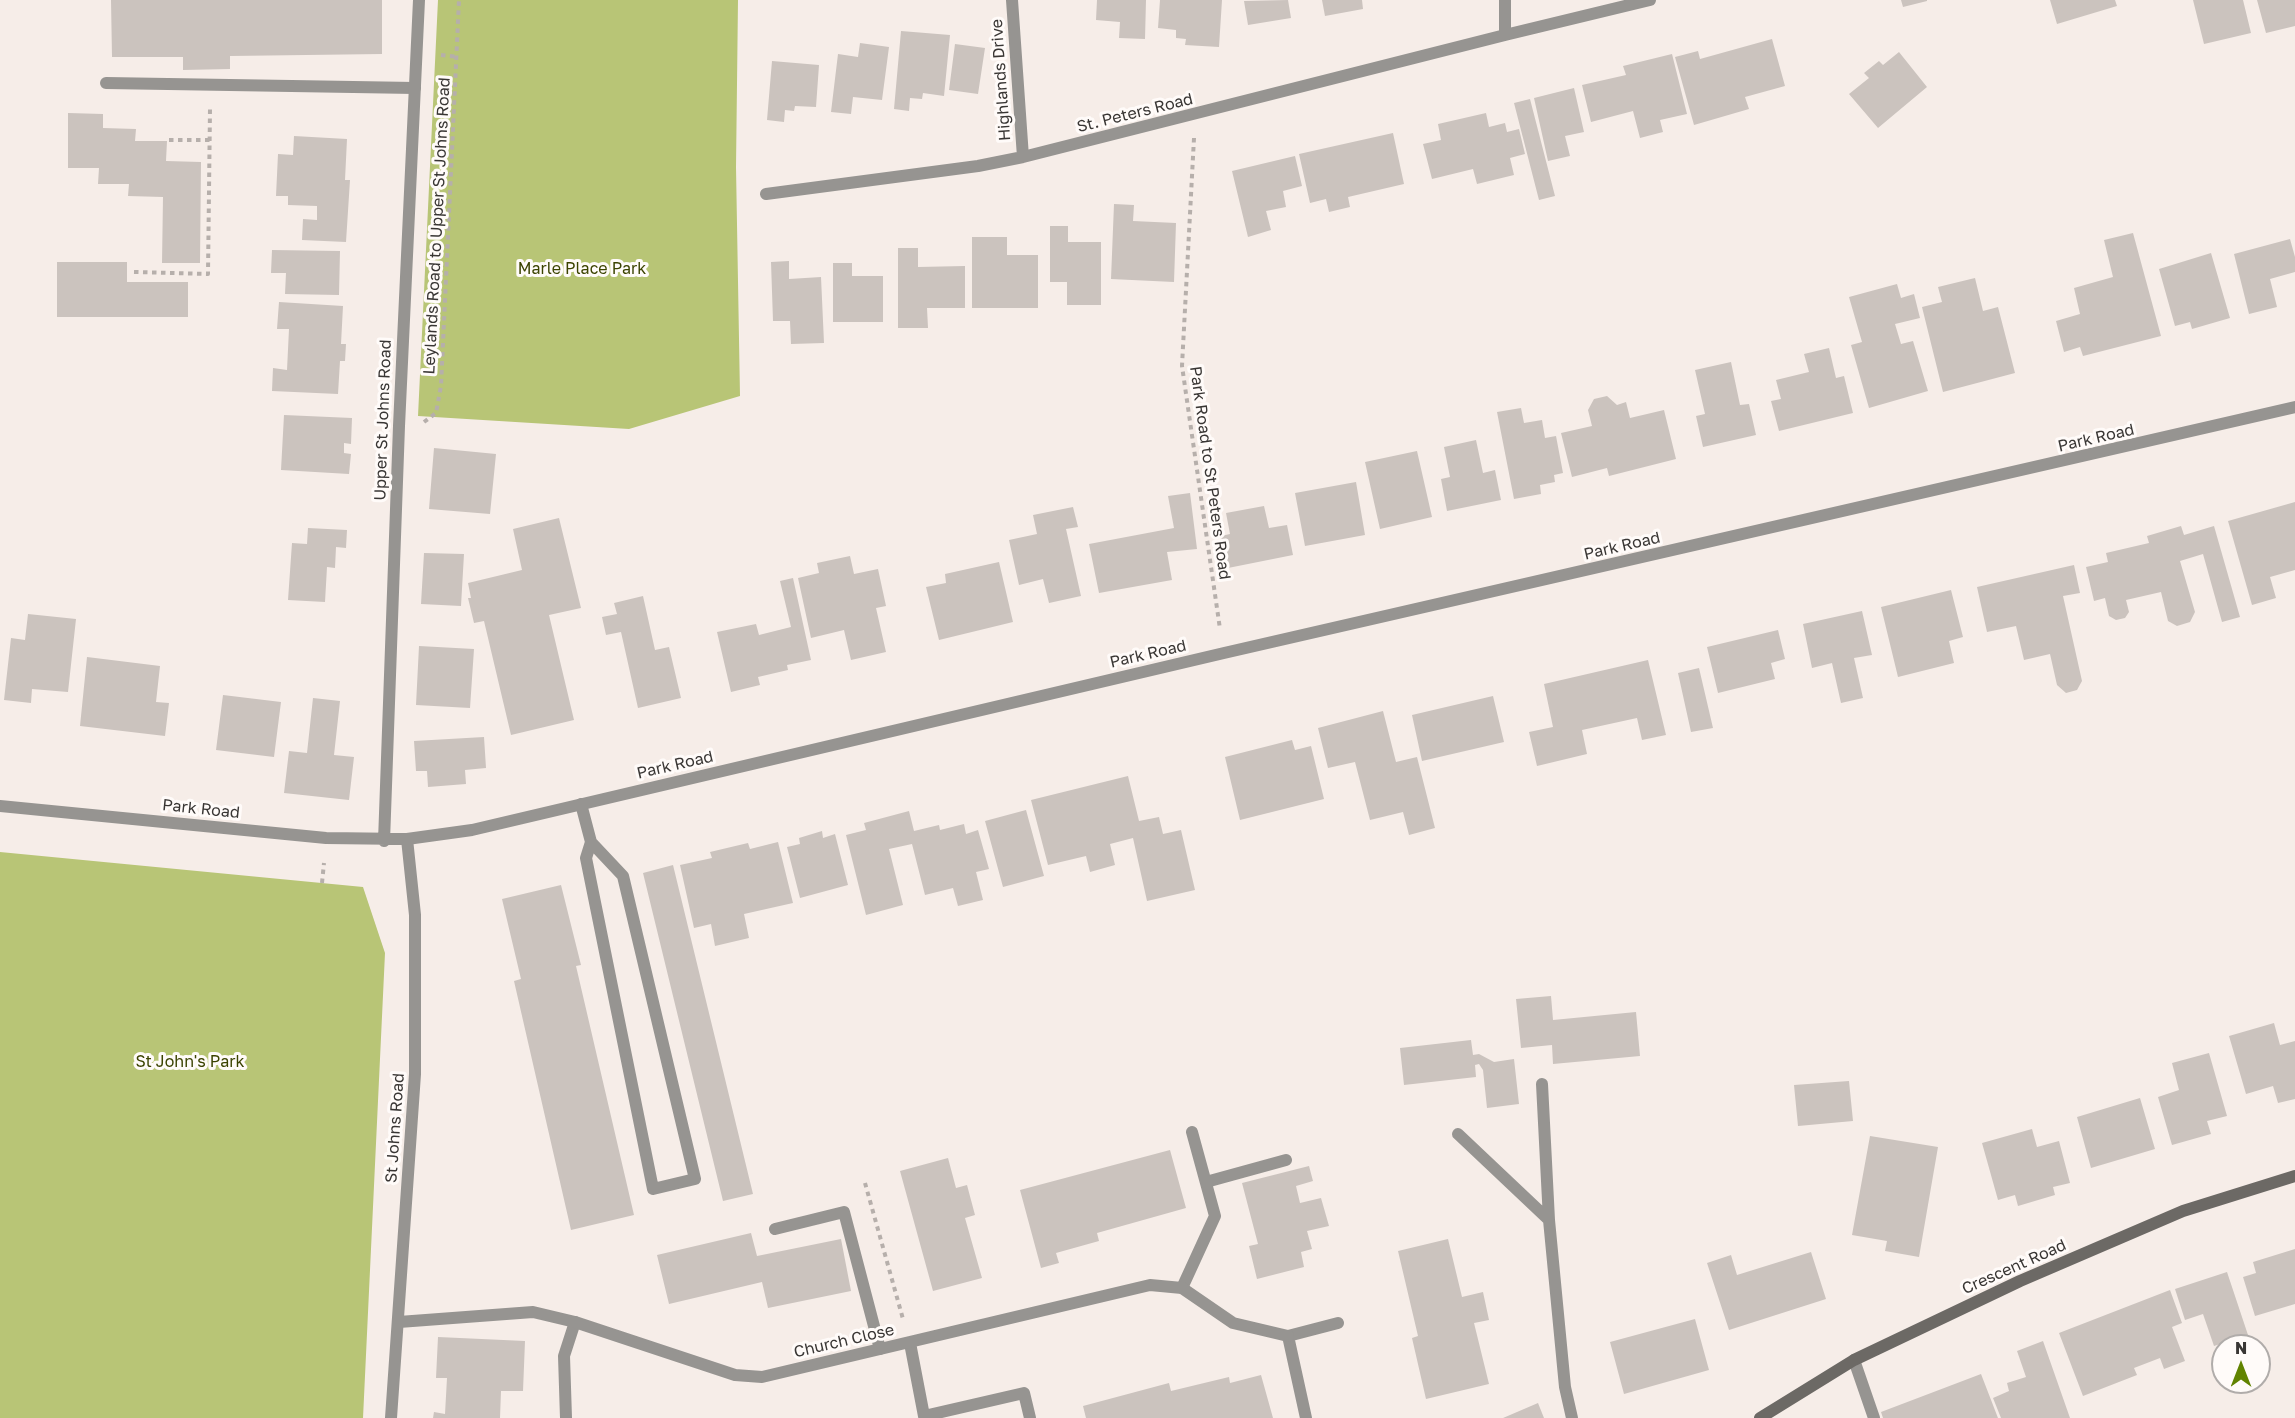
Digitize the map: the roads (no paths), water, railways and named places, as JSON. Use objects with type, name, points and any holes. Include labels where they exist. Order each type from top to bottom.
[{"type":"street","name":"Upper St Johns Road","points":[[384,841],[399,426],[419,0]]},
{"type":"street","name":"Highlands Drive","points":[[1012,0],[1023,157]]},
{"type":"street","points":[[1505,0],[1505,34]]},
{"type":"street","name":"St. Peters Road","points":[[766,194],[978,166],[1023,157],[1196,115],[1505,34],[1650,0]]},
{"type":"street","points":[[106,83],[415,88]]},
{"type":"street","name":"Park Road","points":[[0,806],[326,838],[384,841],[472,830],[1224,653],[2295,408]]},
{"type":"street","points":[[581,804],[591,843],[623,876],[695,1179],[653,1189],[586,858],[591,843]]},
{"type":"street","name":"St Johns Road","points":[[391,1418],[415,1074],[415,915],[407,839]]},
{"type":"street","points":[[1542,1084],[1549,1220],[1565,1387],[1572,1418]]},
{"type":"street","points":[[1182,1288],[1215,1216],[1192,1132]]},
{"type":"street","points":[[1458,1134],[1549,1220]]},
{"type":"street","points":[[1206,1182],[1286,1160]]},
{"type":"street","name":"Crescent Road","points":[[1760,1418],[1854,1360],[2020,1281],[2183,1211],[2295,1176]]},
{"type":"street","points":[[775,1229],[844,1212],[880,1349]]},
{"type":"street","name":"Church Close","points":[[399,1322],[533,1312],[575,1322],[735,1375],[762,1377],[1150,1285],[1182,1288],[1233,1323],[1288,1336]]},
{"type":"street","points":[[566,1418],[564,1356],[575,1322]]},
{"type":"street","points":[[1306,1418],[1288,1336],[1338,1323]]},
{"type":"street","points":[[910,1343],[924,1416],[1024,1393],[1030,1418]]},
{"type":"street","points":[[1854,1360],[1874,1418]]},
{"type":"park label","name":"Marle Place Park","points":[[582,269]]},
{"type":"park label","name":"St John's Park","points":[[190,1062]]}]
